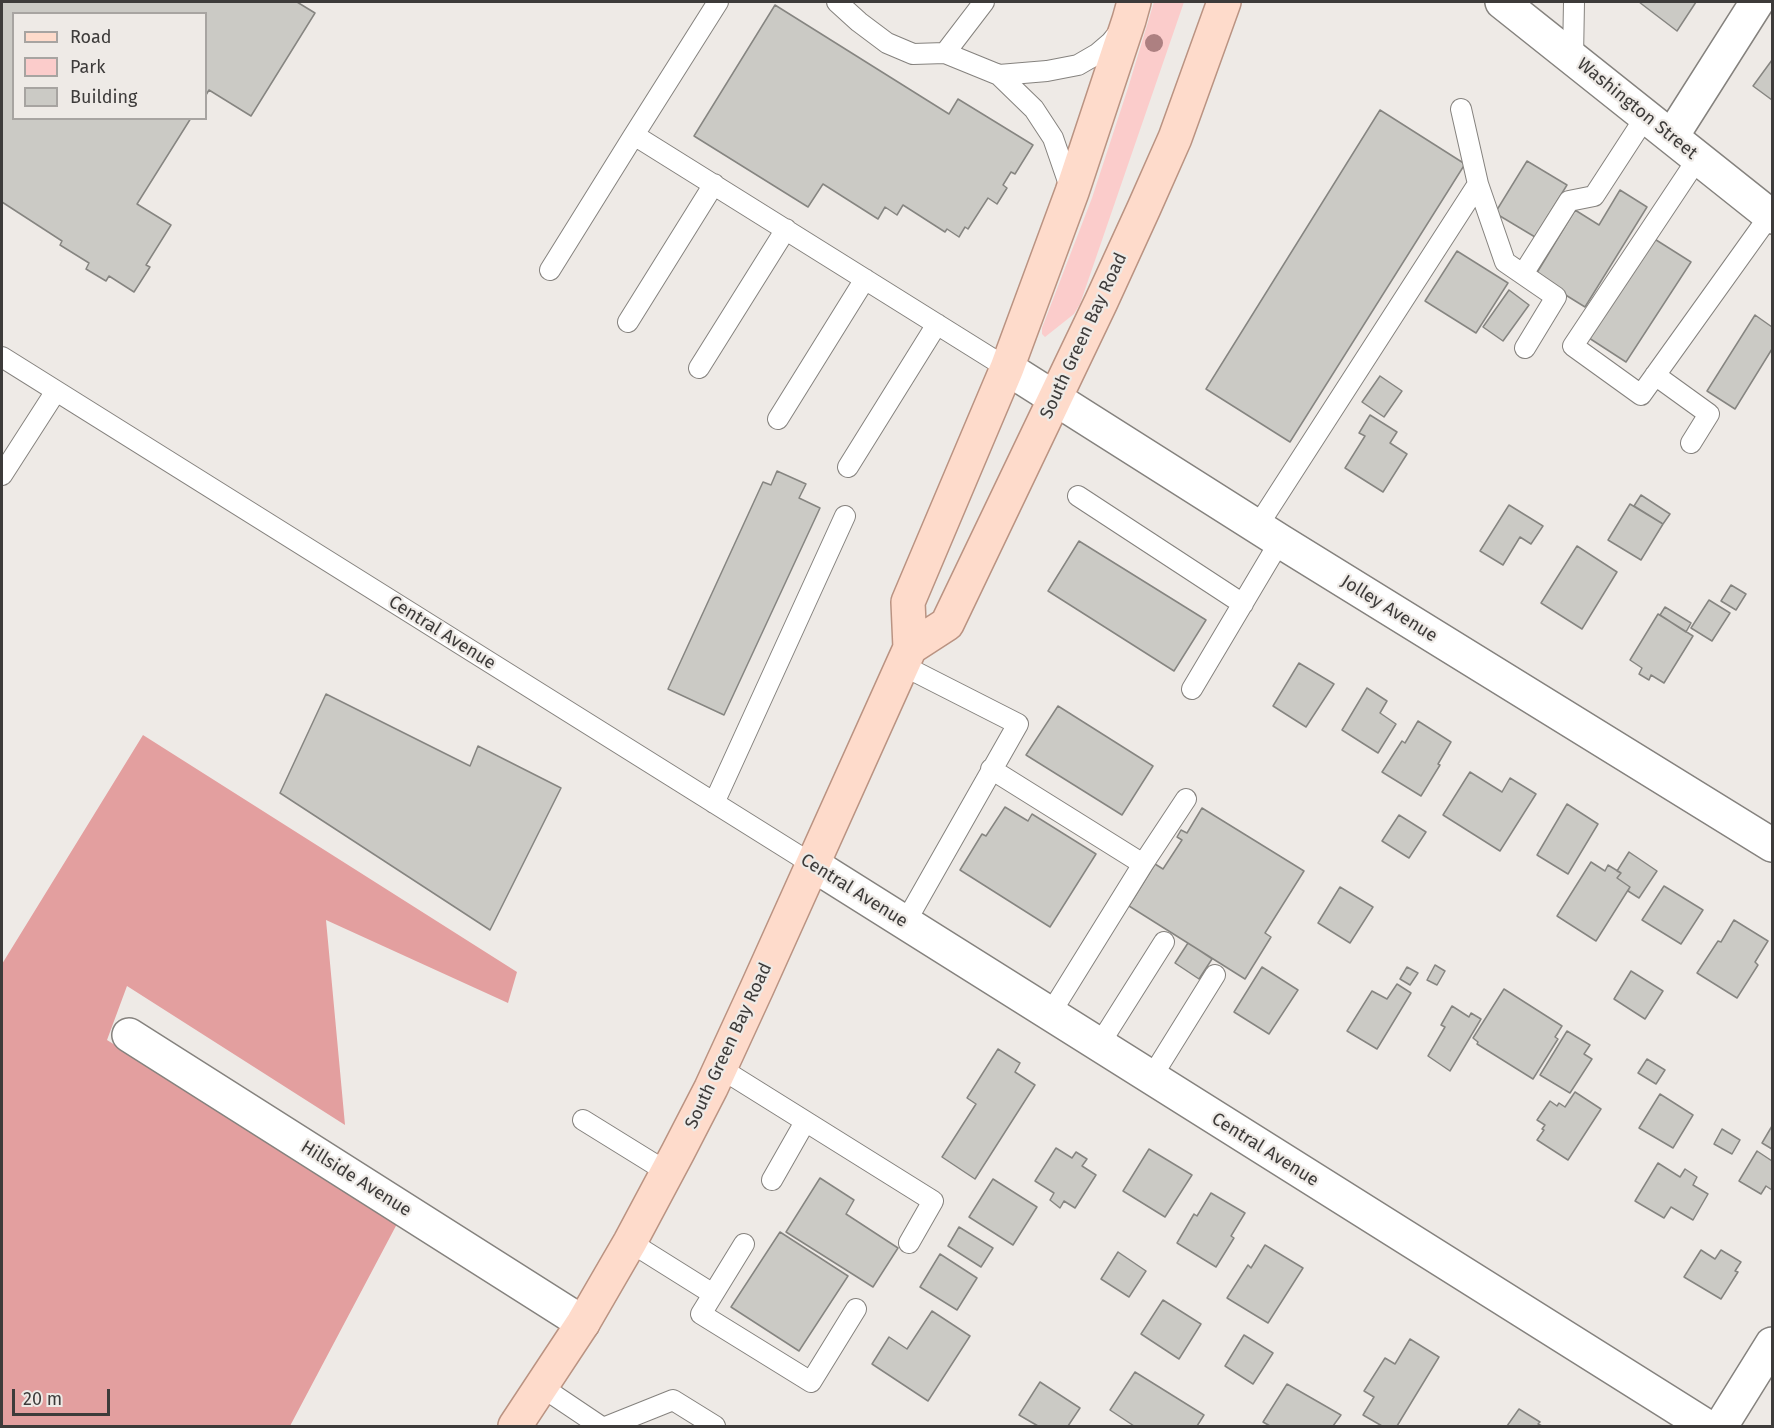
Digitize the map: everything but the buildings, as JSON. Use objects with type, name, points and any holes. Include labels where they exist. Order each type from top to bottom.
[{"type":"main road","name":"South Green Bay Road","points":[[906,656],[947,624],[1101,302],[1174,138],[1224,2]]},
{"type":"main road","name":"South Green Bay Road","points":[[515,1426],[583,1323],[630,1242],[720,1068],[906,656],[908,602],[1007,368],[1072,192],[1131,11]]},
{"type":"street","name":"Washington Street","points":[[1502,2],[1771,216]]},
{"type":"street","points":[[1672,136],[1757,2]]},
{"type":"street","name":"Jolley Avenue","points":[[1007,368],[1268,534],[1773,845]]},
{"type":"street","name":"Central Avenue","points":[[812,864],[1706,1426]]},
{"type":"street","name":"Hillside Avenue","points":[[129,1035],[583,1323]]},
{"type":"street","points":[[1721,1426],[1773,1344]]},
{"type":"lane","points":[[550,270],[718,2]]},
{"type":"lane","points":[[837,2],[887,43],[913,54],[945,53],[999,75],[1034,109],[1053,138],[1072,192]]},
{"type":"lane","points":[[945,53],[984,2]]},
{"type":"lane","points":[[1573,58],[1574,2]]},
{"type":"lane","points":[[999,75],[1047,71],[1078,65],[1097,54],[1111,42],[1131,11]]},
{"type":"lane","points":[[1461,109],[1478,184],[1505,262],[1556,297],[1525,348]]},
{"type":"lane","points":[[1523,274],[1569,201],[1594,196],[1646,116]]},
{"type":"lane","points":[[634,135],[1007,368]]},
{"type":"lane","points":[[1698,158],[1573,346],[1641,395],[1771,216]]},
{"type":"lane","points":[[628,322],[714,184]]},
{"type":"lane","points":[[1192,689],[1243,604],[1268,534],[1478,184]]},
{"type":"lane","points":[[699,368],[786,229]]},
{"type":"lane","points":[[778,419],[865,279]]},
{"type":"lane","points":[[848,467],[937,324]]},
{"type":"lane","name":"Central Avenue","points":[[2,357],[812,864]]},
{"type":"lane","points":[[1655,375],[1709,414],[1691,442]]},
{"type":"lane","points":[[2,475],[9,446],[56,391]]},
{"type":"lane","points":[[1078,496],[1243,604]]},
{"type":"lane","points":[[714,802],[845,516]]},
{"type":"lane","points":[[905,923],[1018,723],[906,656]]},
{"type":"lane","points":[[991,769],[1143,864]]},
{"type":"lane","points":[[1050,1014],[1186,799]]},
{"type":"lane","points":[[1099,1045],[1164,942]]},
{"type":"lane","points":[[1151,1078],[1215,975]]},
{"type":"lane","points":[[720,1068],[933,1201],[909,1243]]},
{"type":"lane","points":[[583,1120],[667,1172]]},
{"type":"lane","points":[[772,1180],[806,1122]]},
{"type":"lane","points":[[630,1242],[713,1294]]},
{"type":"lane","points":[[744,1244],[701,1314],[811,1382],[856,1308]]},
{"type":"lane","points":[[542,1388],[600,1426]]},
{"type":"lane","points":[[608,1426],[673,1400],[715,1426]]},
{"type":"green space","points":[[1154,2],[1184,2],[1080,304],[1074,314],[1045,337],[1042,334],[1042,328],[1092,198]]},
{"type":"shaded area","points":[[143,735],[517,972],[508,1003],[326,920],[345,1125],[127,986],[107,1040],[398,1222],[290,1426],[2,1426],[2,964]]}]
